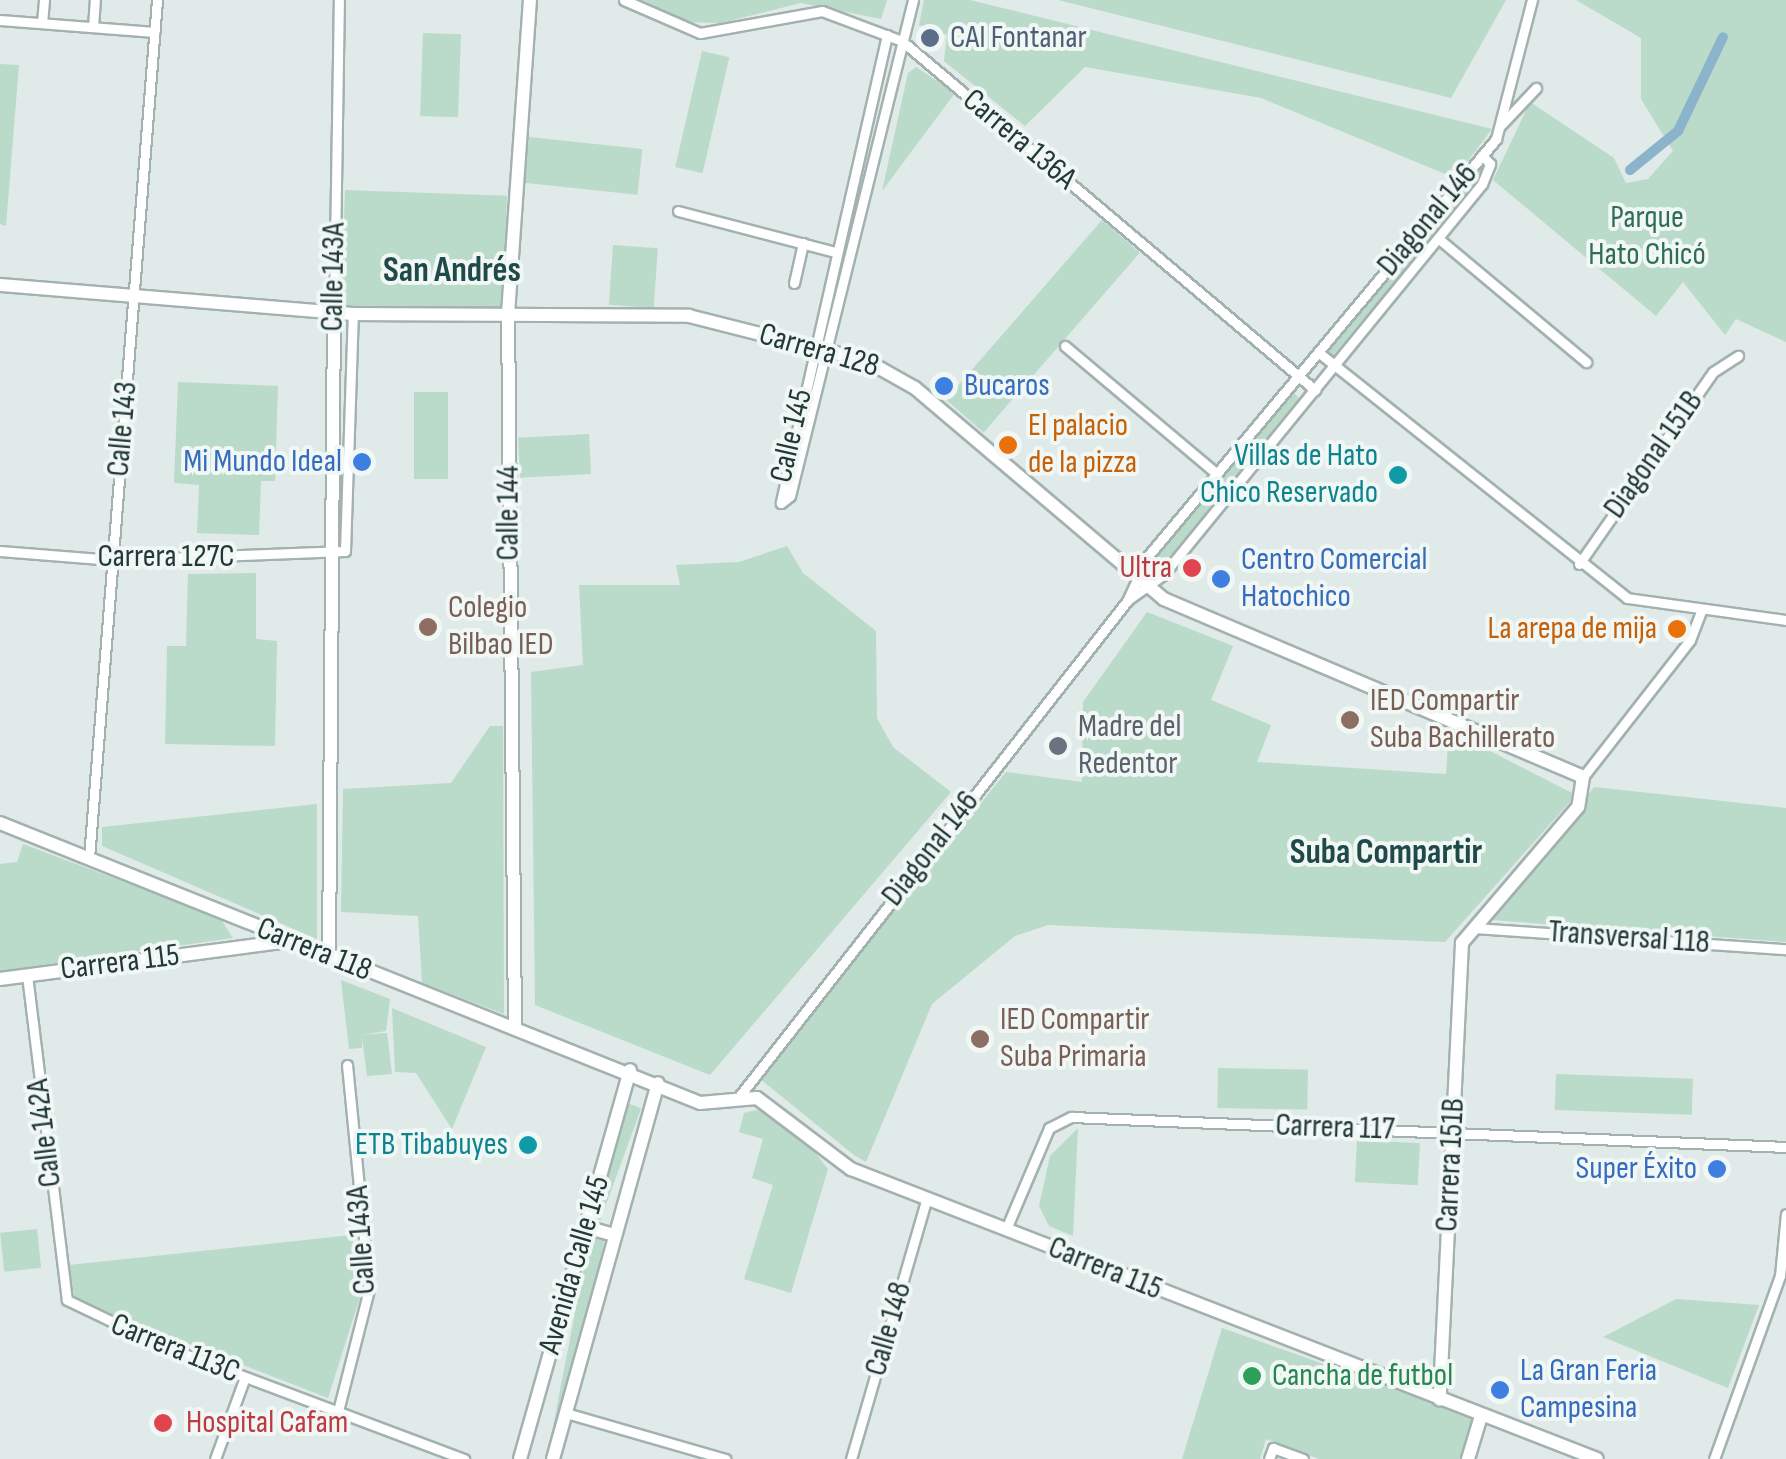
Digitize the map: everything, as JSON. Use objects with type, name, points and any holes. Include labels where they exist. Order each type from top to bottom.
[{"type":"street","points":[[42,23],[44,0]]},
{"type":"street","points":[[93,27],[95,0]]},
{"type":"street","name":"Calle 143","points":[[90,858],[157,0]]},
{"type":"street","name":"Calle 143A","points":[[329,958],[339,0]]},
{"type":"street","name":"Calle 144","points":[[515,1027],[508,314],[530,0]]},
{"type":"street","name":"Carrera 136A","points":[[624,0],[700,32],[809,11],[902,41],[1315,390]]},
{"type":"street","name":"Calle 145","points":[[887,35],[812,346],[781,502],[828,351],[914,0]]},
{"type":"street","points":[[1501,125],[1532,0]]},
{"type":"street","points":[[0,20],[154,32]]},
{"type":"street","points":[[1482,156],[1501,125],[1536,88]]},
{"type":"street","name":"Diagonal 146","points":[[1127,601],[1148,587],[1486,179],[1482,156]]},
{"type":"street","name":"Diagonal 146","points":[[738,1098],[1127,601],[1136,577],[1216,473],[1482,156]]},
{"type":"street","points":[[678,211],[835,252]]},
{"type":"street","points":[[1438,238],[1586,362]]},
{"type":"street","points":[[794,283],[803,243]]},
{"type":"street","name":"Carrera 128","points":[[0,285],[353,314],[689,316],[812,346],[900,377],[1148,587],[1583,777]]},
{"type":"street","name":"Calle 143A","points":[[332,554],[352,539],[353,314]]},
{"type":"street","points":[[1066,346],[1216,473]]},
{"type":"street","points":[[1318,352],[1578,564],[1627,598],[1700,612],[1786,620]]},
{"type":"street","name":"Diagonal 151B","points":[[1578,564],[1712,372],[1738,356]]},
{"type":"street","name":"Carrera 127C","points":[[0,551],[113,560],[332,554]]},
{"type":"street","points":[[1470,930],[1578,808],[1583,777],[1690,640],[1700,612]]},
{"type":"street","name":"Carrera 118","points":[[0,823],[329,958],[630,1070]]},
{"type":"street","points":[[239,947],[244,921]]},
{"type":"street","name":"Transversal 118","points":[[1470,930],[1786,948]]},
{"type":"street","name":"Carrera 151B","points":[[1440,1400],[1452,1133],[1470,930]]},
{"type":"street","name":"Carrera 115","points":[[0,979],[291,941]]},
{"type":"street","name":"Calle 142A","points":[[27,974],[63,1292]]},
{"type":"street","name":"Calle 143A","points":[[338,1411],[369,1289],[347,1065]]},
{"type":"street","name":"Carrera 115","points":[[630,1070],[712,1106],[738,1098],[770,1104],[851,1169],[1597,1459]]},
{"type":"street","name":"Avenida Calle 145","points":[[520,1459],[630,1070]]},
{"type":"street","name":"Avenida Calle 145","points":[[553,1459],[658,1082]]},
{"type":"street","name":"Carrera 117","points":[[1006,1229],[1044,1137],[1063,1119],[1786,1147]]},
{"type":"street","name":"Calle 148","points":[[851,1459],[927,1198]]},
{"type":"street","points":[[1714,1459],[1783,1276],[1786,1214]]},
{"type":"street","points":[[586,1227],[614,1235]]},
{"type":"street","name":"Carrera 113C","points":[[63,1292],[76,1308],[245,1377],[464,1459]]},
{"type":"street","points":[[215,1459],[245,1377]]},
{"type":"street","points":[[566,1413],[725,1459]]},
{"type":"street","points":[[1468,1459],[1481,1416]]},
{"type":"street","points":[[1269,1459],[1273,1448],[1303,1459]]},
{"type":"street","points":[[510,1459],[520,1459]]},
{"type":"green space","points":[[642,0],[887,0],[881,19],[801,3],[721,23],[688,22]]},
{"type":"green space","points":[[924,0],[970,0],[1492,129],[1455,178],[1261,98],[1085,67],[1025,126],[944,61],[947,35],[919,25]]},
{"type":"green space","points":[[1058,0],[1506,0],[1451,98]]},
{"type":"green space","name":"Parque Hato Chicó","points":[[1576,0],[1786,0],[1786,342],[1736,319],[1725,335],[1683,282],[1656,316],[1493,180],[1530,102],[1614,158],[1626,183],[1648,179],[1673,151],[1641,99],[1641,38]]},
{"type":"green space","points":[[423,33],[461,34],[458,117],[420,116]]},
{"type":"green space","points":[[702,51],[729,57],[703,173],[675,167]]},
{"type":"green space","points":[[0,64],[19,65],[6,226],[0,224]]},
{"type":"green space","points":[[916,67],[955,93],[882,191],[908,73]]},
{"type":"green space","points":[[529,137],[642,149],[638,195],[524,183]]},
{"type":"green space","points":[[1484,164],[1485,172],[1331,358],[1327,349]]},
{"type":"green space","points":[[345,190],[507,196],[503,312],[341,306]]},
{"type":"green space","points":[[1102,220],[1140,253],[984,432],[946,400]]},
{"type":"green space","points":[[613,245],[658,248],[654,308],[609,305]]},
{"type":"green space","points":[[178,382],[278,386],[275,481],[261,481],[259,535],[197,533],[199,485],[174,483]]},
{"type":"green space","points":[[1291,390],[1299,398],[1158,571],[1144,574]]},
{"type":"green space","points":[[414,392],[448,392],[448,479],[414,479]]},
{"type":"green space","points":[[589,434],[591,474],[520,478],[518,438]]},
{"type":"green space","points":[[787,546],[803,573],[876,631],[877,718],[893,747],[951,792],[710,1075],[535,1005],[531,672],[583,665],[579,585],[680,585],[676,565],[739,562]]},
{"type":"green space","points":[[256,573],[256,639],[277,641],[275,746],[165,744],[167,646],[186,646],[188,574]]},
{"type":"green space","points":[[1147,612],[1233,646],[1211,700],[1271,725],[1257,762],[1446,774],[1449,730],[1576,795],[1445,942],[1048,925],[1015,936],[932,1004],[866,1162],[759,1078],[1006,772],[1082,782],[1083,702]]},
{"type":"green space","points":[[490,726],[503,726],[504,1014],[422,983],[418,916],[341,912],[343,789],[451,783]]},
{"type":"green space","points":[[1594,787],[1786,808],[1786,942],[1492,920]]},
{"type":"green space","points":[[317,804],[317,939],[102,846],[102,827]]},
{"type":"green space","points":[[23,844],[220,918],[233,938],[0,971],[0,864],[17,862]]},
{"type":"green space","points":[[341,980],[390,999],[386,1031],[361,1035],[387,1033],[392,1074],[367,1076],[362,1038],[362,1048],[349,1049]]},
{"type":"green space","points":[[392,1008],[486,1047],[452,1129],[416,1073],[395,1072]]},
{"type":"green space","points":[[1218,1068],[1308,1070],[1307,1110],[1217,1108]]},
{"type":"green space","points":[[1556,1074],[1693,1079],[1692,1115],[1555,1110]]},
{"type":"green space","points":[[627,1103],[641,1108],[600,1220],[586,1215]]},
{"type":"green space","points":[[761,1109],[799,1132],[828,1169],[791,1293],[744,1279],[773,1185],[752,1178],[763,1139],[739,1132],[744,1113]]},
{"type":"green space","points":[[1078,1128],[1073,1236],[1049,1226],[1039,1206],[1050,1156]]},
{"type":"green space","points":[[1357,1140],[1420,1143],[1418,1185],[1355,1182]]},
{"type":"green space","points":[[37,1229],[41,1268],[4,1272],[0,1233]]},
{"type":"green space","points":[[352,1235],[360,1297],[328,1398],[75,1300],[69,1265]]},
{"type":"green space","points":[[590,1236],[605,1239],[562,1459],[547,1459]]},
{"type":"green space","points":[[1676,1299],[1759,1305],[1728,1388],[1603,1337]]},
{"type":"green space","points":[[1222,1328],[1475,1418],[1463,1459],[1319,1459],[1266,1439],[1260,1459],[1182,1459]]},
{"type":"waterway","points":[[1630,170],[1678,131],[1723,37]]},
{"type":"place","name":"CAI Fontanar","points":[[930,38]]},
{"type":"place","name":"Bucaros","points":[[944,386]]},
{"type":"place","name":"El palacio de la pizza","points":[[1008,445]]},
{"type":"place","name":"Mi Mundo Ideal","points":[[362,462]]},
{"type":"place","name":"Villas de Hato Chico Reservado","points":[[1398,475]]},
{"type":"place","name":"Ultra","points":[[1192,568]]},
{"type":"place","name":"Centro Comercial Hatochico","points":[[1221,579]]},
{"type":"place","name":"Colegio Bilbao IED","points":[[428,627]]},
{"type":"place","name":"La arepa de mija","points":[[1677,629]]},
{"type":"place","name":"IED Compartir Suba Bachillerato","points":[[1350,720]]},
{"type":"place","name":"Madre del Redentor","points":[[1058,746]]},
{"type":"place","name":"IED Compartir Suba Primaria","points":[[980,1039]]},
{"type":"place","name":"ETB Tibabuyes","points":[[528,1145]]},
{"type":"place","name":"Super Éxito","points":[[1717,1169]]},
{"type":"place","name":"Cancha de futbol","points":[[1252,1376]]},
{"type":"place","name":"La Gran Feria Campesina","points":[[1500,1390]]},
{"type":"place","name":"Hospital Cafam","points":[[163,1423]]},
{"type":"district","name":"San Andrés","points":[[452,271]]},
{"type":"district","name":"Suba Compartir","points":[[1386,853]]}]
